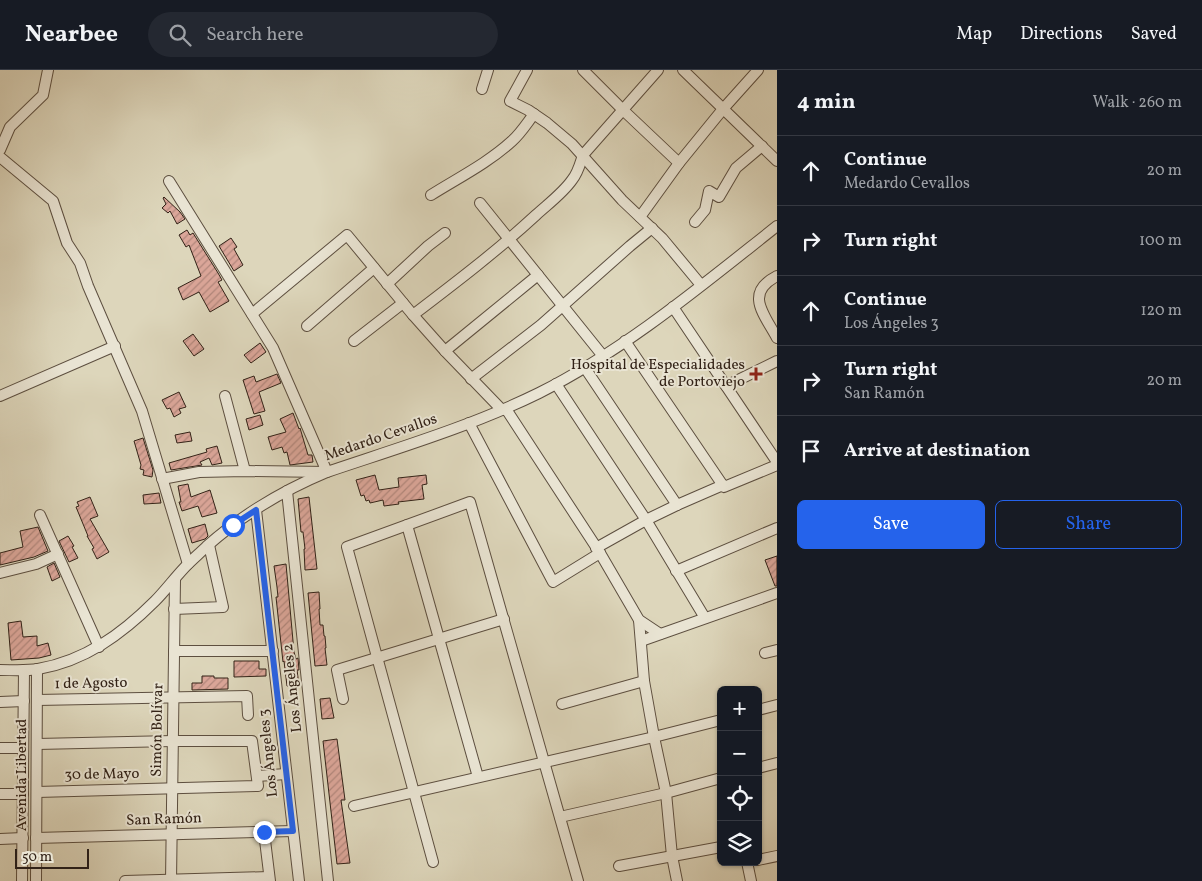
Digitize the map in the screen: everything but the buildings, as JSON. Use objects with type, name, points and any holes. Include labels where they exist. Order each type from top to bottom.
[{"type":"street","points":[[0,150],[10,127],[43,96],[48,70]]},
{"type":"street","points":[[482,89],[488,70]]},
{"type":"street","points":[[527,70],[510,101],[534,114],[560,133],[583,155],[605,183],[662,238],[701,285]]},
{"type":"street","points":[[583,70],[679,163]]},
{"type":"street","points":[[413,315],[509,240],[572,180],[583,155],[658,70]]},
{"type":"street","points":[[684,70],[777,161]]},
{"type":"street","points":[[640,217],[679,163],[758,70]]},
{"type":"street","points":[[431,195],[486,161],[512,141],[534,114]]},
{"type":"street","points":[[695,222],[705,210],[709,191],[719,198],[736,168],[762,146]]},
{"type":"street","points":[[0,157],[53,201],[67,243],[80,263],[88,286],[142,411],[188,564]]},
{"type":"street","points":[[162,479],[199,472],[327,472],[272,348],[169,181]]},
{"type":"street","points":[[480,203],[603,356]]},
{"type":"street","name":"Medardo Cevallos","points":[[0,670],[37,669],[87,654],[132,622],[209,545],[233,525],[256,510],[287,491],[327,472],[469,423],[504,409],[556,384],[585,368],[626,341],[777,226]]},
{"type":"street","points":[[472,379],[541,325],[652,228]]},
{"type":"street","points":[[387,284],[445,233]]},
{"type":"street","points":[[252,314],[346,235],[445,351],[504,409],[598,550],[639,620],[644,681],[666,793],[672,856],[677,881]]},
{"type":"street","points":[[307,326],[374,268]]},
{"type":"street","points":[[445,351],[538,275]]},
{"type":"street","points":[[777,276],[764,284],[758,294],[760,307],[777,338]]},
{"type":"street","points":[[354,341],[403,303]]},
{"type":"street","points":[[469,423],[553,582],[598,550],[646,520],[723,485],[724,487],[777,464],[672,307]]},
{"type":"street","points":[[626,341],[723,485]]},
{"type":"street","points":[[0,396],[115,346]]},
{"type":"street","points":[[726,386],[777,361]]},
{"type":"street","points":[[585,368],[677,505]]},
{"type":"street","points":[[556,384],[646,520],[705,618]]},
{"type":"street","points":[[225,396],[245,471]]},
{"type":"street","name":"Los Ángeles 2","points":[[287,491],[328,881]]},
{"type":"street","points":[[433,862],[347,547],[470,502],[578,881]]},
{"type":"street","name":"Los Ángeles 3","points":[[256,510],[299,881]]},
{"type":"street","points":[[40,515],[99,647]]},
{"type":"street","points":[[407,525],[478,777]]},
{"type":"street","points":[[676,571],[777,528]]},
{"type":"street","points":[[174,609],[223,607],[209,545]]},
{"type":"street","points":[[0,574],[36,564],[58,554]]},
{"type":"street","name":"Simón Bolívar","points":[[171,880],[175,580]]},
{"type":"street","points":[[641,641],[777,592]]},
{"type":"street","points":[[343,699],[337,670],[504,619]]},
{"type":"street","points":[[639,620],[660,634]]},
{"type":"street","points":[[765,653],[777,650]]},
{"type":"street","points":[[174,651],[273,651]]},
{"type":"street","name":"Avenida Libertad","points":[[36,881],[37,669]]},
{"type":"street","name":"Avenida Libertad","points":[[22,881],[24,670]]},
{"type":"street","points":[[562,704],[644,681]]},
{"type":"street","name":"1 de Agosto","points":[[37,700],[247,696],[248,715]]},
{"type":"street","points":[[0,702],[24,702]]},
{"type":"street","points":[[762,709],[777,705]]},
{"type":"street","points":[[354,806],[717,721]]},
{"type":"street","points":[[37,744],[252,741],[257,781]]},
{"type":"street","points":[[0,748],[24,748]]},
{"type":"street","points":[[762,767],[777,764]]},
{"type":"street","name":"30 de Mayo","points":[[36,792],[172,789],[257,781],[286,774]]},
{"type":"street","points":[[560,816],[666,793],[717,779]]},
{"type":"street","points":[[0,794],[23,794]]},
{"type":"street","name":"San Ramón","points":[[36,838],[293,831]]},
{"type":"street","points":[[125,881],[269,879],[264,832]]},
{"type":"street","points":[[0,839],[23,838]]},
{"type":"street","points":[[619,866],[717,848]]},
{"type":"street","points":[[762,859],[777,856]]},
{"type":"street","points":[[749,866],[751,881]]},
{"type":"place","name":"Hospital de Especialidades de Portoviejo","points":[[756,374]]},
{"type":"route","points":[[233,525],[256,510],[293,831],[264,832]]}]
